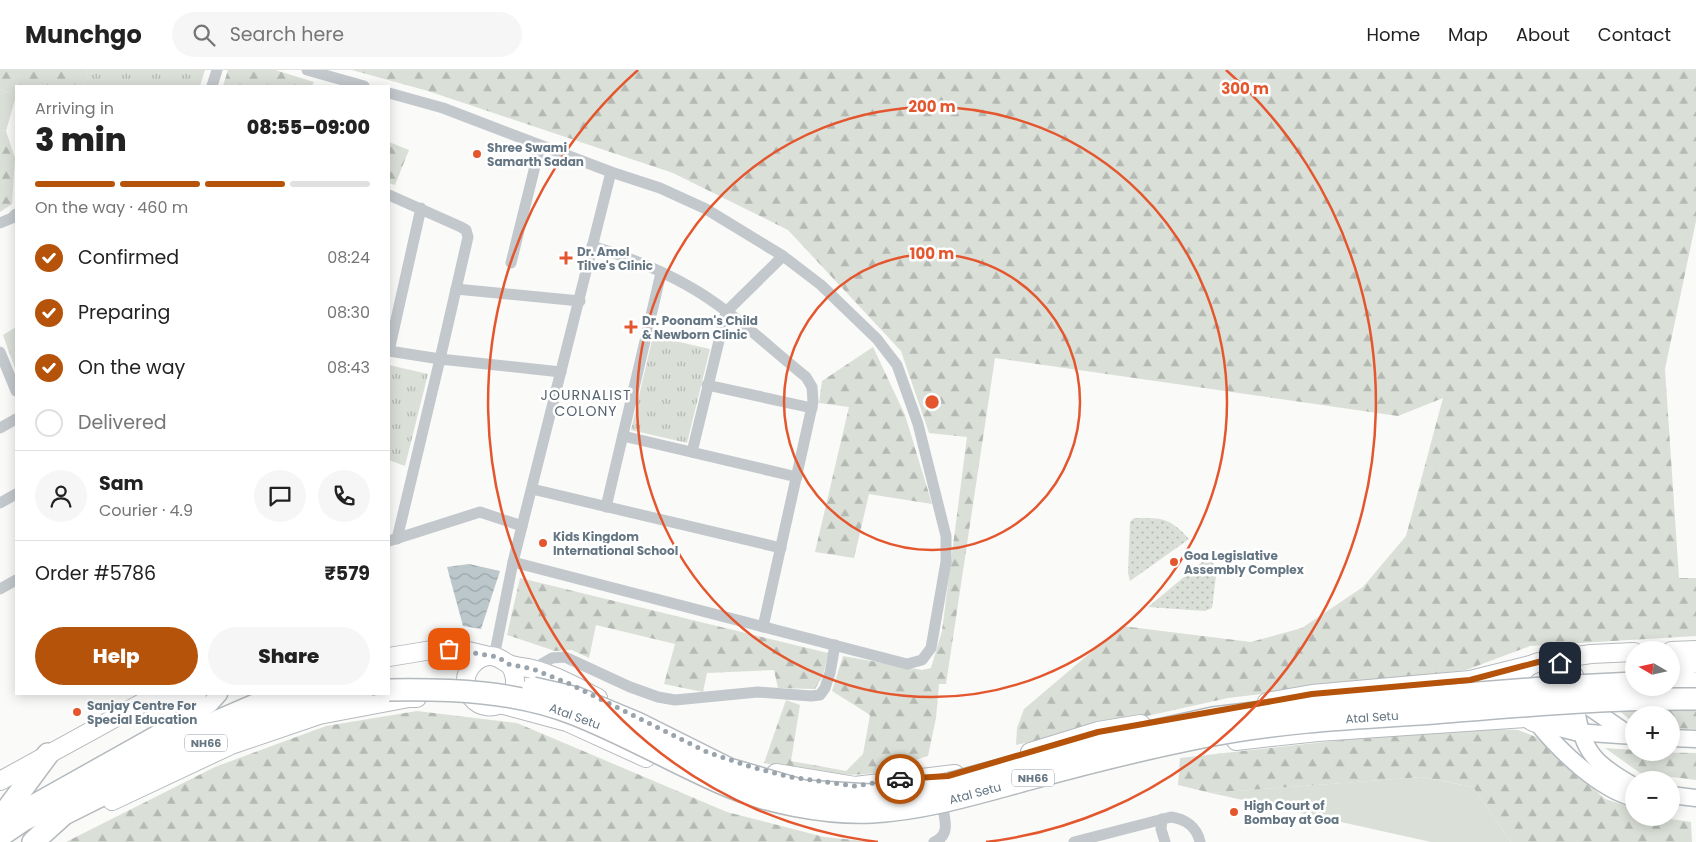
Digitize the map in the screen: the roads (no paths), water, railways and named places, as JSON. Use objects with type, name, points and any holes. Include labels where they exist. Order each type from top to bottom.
[{"type":"highway","name":"Atal Setu","points":[[390,677],[485,680],[577,698],[637,723],[729,769],[804,792],[870,796],[933,788],[1109,741],[1214,718],[1311,706],[1625,683]]},
{"type":"highway","points":[[1680,683],[1696,683]]},
{"type":"highway","name":"Atal Setu","points":[[390,690],[486,692],[530,700],[572,713],[630,738],[723,784],[801,808],[870,812],[936,804],[1112,756],[1216,734],[1312,722],[1556,703],[1656,698],[1696,699]]},
{"type":"highway","name":"NH66","points":[[39,837],[64,814],[105,785],[202,728],[269,699],[346,695]]},
{"type":"highway","points":[[5,827],[48,754]]},
{"type":"highway","name":"NH66","points":[[5,827],[105,785]]},
{"type":"main road","points":[[390,657],[438,649],[460,649],[497,659],[533,669],[570,684],[707,752],[790,777],[855,786],[908,778],[948,776],[1098,732],[1312,694],[1470,680],[1538,662],[1591,654],[1625,652]]},
{"type":"main road","points":[[1680,651],[1696,650]]},
{"type":"main road","points":[[475,701],[466,687],[466,676],[476,662],[497,659],[513,670],[515,683],[511,696],[500,704]]},
{"type":"main road","points":[[1625,781],[1608,772],[1591,754],[1579,732],[1578,699],[1574,674],[1560,663],[1538,662],[1526,669],[1516,684],[1517,703],[1538,722],[1552,742],[1600,782],[1625,794]]},
{"type":"main road","points":[[1680,667],[1696,663]]},
{"type":"main road","points":[[39,837],[231,746],[319,715],[409,698],[475,701],[487,706],[500,704],[567,722],[728,796],[766,809],[828,820],[858,822],[886,820],[944,809],[1125,762],[1240,740],[1318,732],[1564,720],[1578,699],[1625,681]]},
{"type":"main road","points":[[0,781],[140,698],[183,695]]},
{"type":"main road","points":[[5,827],[28,806],[210,704],[217,695]]},
{"type":"main road","points":[[1578,699],[1625,731]]},
{"type":"main road","points":[[1538,722],[1579,732],[1625,735]]},
{"type":"main road","points":[[1680,738],[1696,739]]},
{"type":"main road","points":[[1680,796],[1696,798]]},
{"type":"main road","points":[[1680,807],[1696,809]]},
{"type":"street","points":[[212,85],[217,70]]},
{"type":"street","points":[[307,70],[360,85]]},
{"type":"street","points":[[390,93],[443,108],[540,146],[660,188],[706,209],[783,256],[821,285],[877,339],[896,365],[918,424],[946,536],[946,562],[931,648],[922,660],[907,664],[513,562]]},
{"type":"street","points":[[512,263],[540,146]]},
{"type":"street","points":[[497,659],[513,562],[611,172]]},
{"type":"street","points":[[390,195],[466,230],[468,237],[440,360],[393,540]]},
{"type":"street","points":[[390,347],[421,208]]},
{"type":"street","points":[[0,223],[15,215]]},
{"type":"street","points":[[592,246],[631,258],[697,292],[726,312],[806,377],[812,387],[812,408],[764,627]]},
{"type":"street","points":[[692,452],[726,312],[783,256]]},
{"type":"street","points":[[606,507],[661,273]]},
{"type":"street","points":[[456,289],[580,300]]},
{"type":"street","points":[[390,351],[440,360],[561,372]]},
{"type":"street","points":[[0,352],[15,389]]},
{"type":"street","points":[[707,385],[812,408]]},
{"type":"street","points":[[0,428],[15,420]]},
{"type":"street","points":[[623,436],[797,477]]},
{"type":"street","points":[[532,489],[781,548]]},
{"type":"street","points":[[0,503],[15,495]]},
{"type":"street","points":[[393,540],[480,512],[522,526]]},
{"type":"street","points":[[0,589],[15,581]]},
{"type":"street","points":[[533,669],[552,658],[565,657],[630,687],[658,697],[675,700],[758,692],[811,696],[820,695],[825,688],[835,645]]},
{"type":"street","points":[[934,842],[941,839],[945,833],[944,809]]},
{"type":"street","points":[[1074,842],[1162,819],[1180,818],[1192,826],[1200,842]]},
{"type":"street","points":[[1162,819],[1161,828],[1165,842]]},
{"type":"water","points":[[469,564],[500,571],[481,629],[463,626],[447,567]]},
{"type":"place","name":"Shree Swami Samarth Sadan","points":[[477,154]]},
{"type":"place","name":"Dr. Amol Tilve's Clinic","points":[[566,258]]},
{"type":"place","name":"Dr. Poonam's Child & Newborn Clinic","points":[[631,327]]},
{"type":"place","name":"Kids Kingdom International School","points":[[543,543]]},
{"type":"place","name":"Goa Legislative Assembly Complex","points":[[1174,562]]},
{"type":"place","name":"Sanjay Centre For Special Education","points":[[77,712]]},
{"type":"place","name":"High Court of Bombay at Goa","points":[[1234,812]]},
{"type":"district","name":"JOURNALIST COLONY","points":[[586,404]]}]
